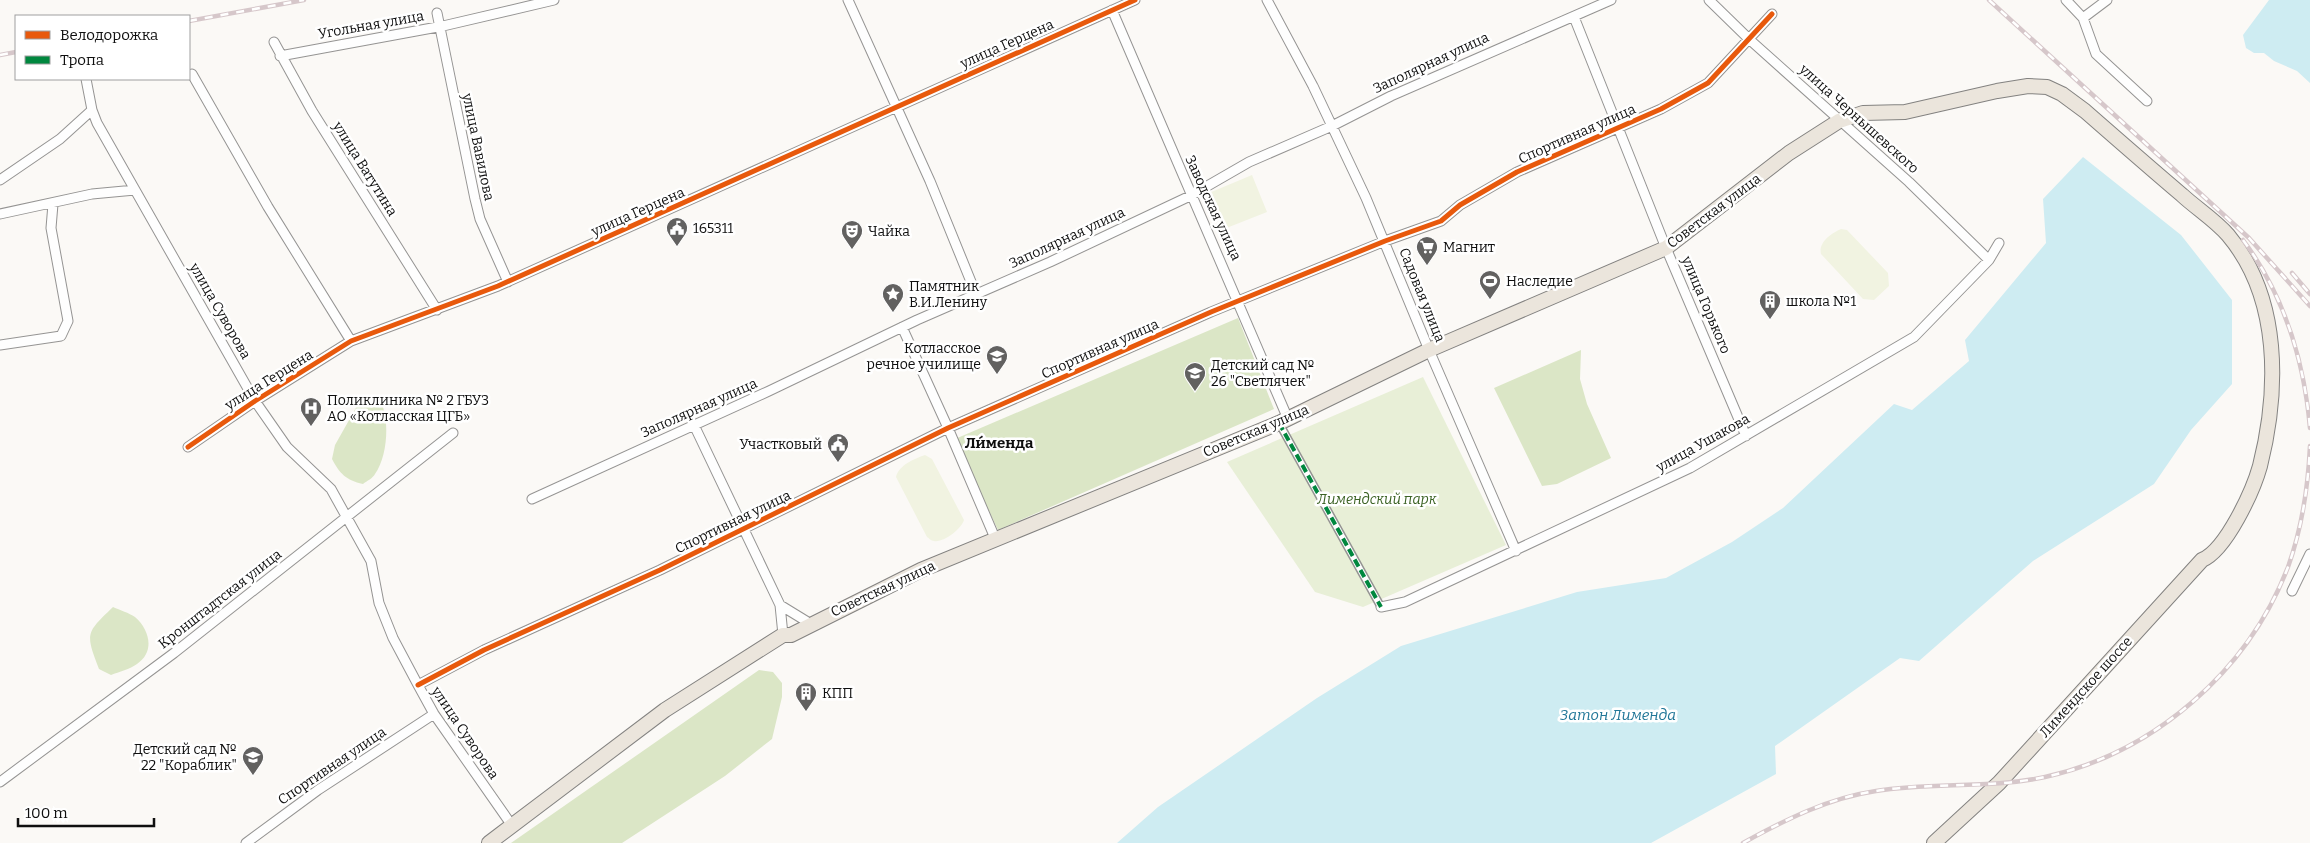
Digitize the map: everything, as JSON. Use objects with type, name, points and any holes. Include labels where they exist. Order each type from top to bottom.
[{"type":"main road","name":"Советская улица","points":[[489,843],[513,827],[665,710],[783,635],[790,635],[921,570],[1283,420],[1429,350],[1666,248],[1789,153],[1839,121],[1863,114],[1905,112],[2012,88],[2047,87]]},
{"type":"main road","name":"Лимендское шоссе","points":[[1934,843],[1999,783],[2202,560],[2211,556],[2231,527],[2256,481],[2266,440],[2274,386],[2267,325],[2253,275],[2227,235],[2085,111],[2062,94],[2047,87]]},
{"type":"street","name":"Угольная улица","points":[[280,56],[439,27],[554,0]]},
{"type":"street","points":[[848,0],[930,181],[976,294]]},
{"type":"street","name":"улица Герцена","points":[[188,447],[256,401],[351,342],[508,282],[1135,0]]},
{"type":"street","name":"Садовая улица","points":[[1267,0],[1332,126],[1385,241],[1429,350],[1516,551]]},
{"type":"street","name":"Заполярная улица","points":[[532,499],[1190,196],[1249,162],[1332,126],[1391,96],[1611,0]]},
{"type":"street","name":"улица Чернышевского","points":[[1708,0],[1839,121],[1909,182],[1989,260]]},
{"type":"street","points":[[2066,0],[2083,18],[2096,54],[2147,101]]},
{"type":"street","points":[[2083,18],[2107,0]]},
{"type":"street","name":"Заводская улица","points":[[1112,10],[1190,196],[1239,302],[1283,420],[1381,607]]},
{"type":"street","name":"улица Вавилова","points":[[437,13],[480,219],[508,282]]},
{"type":"street","name":"Спортивная улица","points":[[418,685],[493,645],[660,570],[948,428],[1239,302],[1385,241],[1441,221],[1460,205],[1517,172],[1661,109],[1708,83],[1750,40],[1772,14]]},
{"type":"street","name":"улица Горького","points":[[1574,17],[1666,248],[1746,436]]},
{"type":"street","name":"улица Ватутина","points":[[274,42],[280,56],[437,310]]},
{"type":"street","points":[[192,74],[268,207],[351,342]]},
{"type":"street","name":"улица Суворова","points":[[86,80],[92,110],[97,123],[256,401],[287,447],[331,488],[371,561],[379,603],[393,638],[434,714],[513,827]]},
{"type":"street","points":[[0,180],[60,139],[92,110]]},
{"type":"street","points":[[0,214],[92,194],[135,190]]},
{"type":"street","points":[[0,345],[61,336],[68,320],[51,228],[53,204]]},
{"type":"street","name":"улица Ушакова","points":[[1381,607],[1405,602],[1516,551],[1690,468],[1746,436],[1914,337],[1989,260],[1999,243]]},
{"type":"street","points":[[902,327],[995,538]]},
{"type":"street","points":[[694,425],[742,530],[780,605],[783,635]]},
{"type":"street","name":"Кронштадтская улица","points":[[0,782],[174,653],[453,433]]},
{"type":"street","points":[[2292,591],[2310,554]]},
{"type":"street","points":[[780,605],[811,624]]},
{"type":"street","name":"Спортивная улица","points":[[246,843],[318,790],[434,714]]},
{"type":"green space","points":[[1252,175],[1267,212],[1224,229],[1209,193]]},
{"type":"green space","points":[[1841,229],[1847,230],[1888,273],[1889,286],[1874,300],[1863,299],[1821,254],[1824,242]]},
{"type":"green space","points":[[1238,318],[1274,409],[998,530],[955,439]]},
{"type":"green space","points":[[1581,350],[1580,379],[1587,404],[1611,458],[1557,484],[1542,486],[1494,388]]},
{"type":"green space","name":"Лимендский парк","points":[[1423,377],[1506,545],[1363,607],[1315,592],[1227,462]]},
{"type":"green space","points":[[369,404],[383,407],[386,423],[386,441],[379,467],[373,477],[363,484],[352,481],[344,476],[332,459],[335,445],[357,406]]},
{"type":"green space","points":[[925,455],[932,459],[964,520],[960,527],[952,534],[938,541],[932,541],[927,537],[896,477],[900,469]]},
{"type":"green space","points":[[113,607],[135,617],[140,622],[147,634],[148,647],[143,659],[137,664],[111,675],[99,669],[90,640],[97,623]]},
{"type":"green space","points":[[759,670],[773,672],[782,683],[782,697],[772,739],[725,776],[622,843],[511,843]]},
{"type":"water","points":[[2269,0],[2310,0],[2310,83],[2297,71],[2274,61],[2264,53],[2254,53],[2246,48],[2243,35]]},
{"type":"water","name":"Затон Лименда","points":[[2083,157],[2181,235],[2232,300],[2232,384],[2191,430],[2154,484],[2033,561],[1919,661],[1900,658],[1775,746],[1776,774],[1651,843],[1117,843],[1158,807],[1317,698],[1401,646],[1577,592],[1666,578],[1732,542],[1783,508],[1894,404],[1912,410],[1969,361],[1965,340],[2046,243],[2043,199]]},
{"type":"railway","points":[[190,21],[304,0]]},
{"type":"railway","points":[[1989,0],[2249,238],[2310,306]]},
{"type":"railway","points":[[0,55],[15,52]]},
{"type":"railway","points":[[2243,240],[2270,283],[2290,329],[2303,378],[2310,428]]},
{"type":"railway","points":[[2292,273],[2310,294]]},
{"type":"railway","points":[[1743,843],[1807,811],[1858,794],[1897,788],[2003,783],[2045,777],[2085,765],[2123,749],[2159,727],[2192,702],[2222,673],[2248,640],[2271,605],[2288,567],[2301,523],[2308,477],[2310,446]]},
{"type":"marked path","points":[[1279,423],[1381,607]]},
{"type":"cycle path","points":[[188,447],[255,401],[351,341],[498,286],[1135,0]]},
{"type":"cycle path","points":[[418,685],[484,650],[660,570],[948,428],[1211,312],[1385,241],[1441,221],[1460,205],[1517,172],[1661,109],[1708,83],[1772,14]]},
{"type":"place","name":"165311","points":[[677,247]]},
{"type":"place","name":"Чайка","points":[[852,250]]},
{"type":"place","name":"Магнит","points":[[1427,266]]},
{"type":"place","name":"Наследие","points":[[1490,300]]},
{"type":"place","name":"Памятник В.И.Ленину","points":[[893,313]]},
{"type":"place","name":"школа №1","points":[[1770,320]]},
{"type":"place","name":"Котласское речное училище","points":[[997,375]]},
{"type":"place","name":"Детский сад № 26 \"Светлячек\"","points":[[1195,392]]},
{"type":"place","name":"Поликлиника № 2 ГБУЗ АО «Котласская ЦГБ»","points":[[311,427]]},
{"type":"place","name":"Участковый","points":[[838,463]]},
{"type":"place","name":"КПП","points":[[806,712]]},
{"type":"place","name":"Детский сад № 22 \"Кораблик\"","points":[[253,776]]},
{"type":"district","name":"Ли́менда","points":[[999,443]]}]
